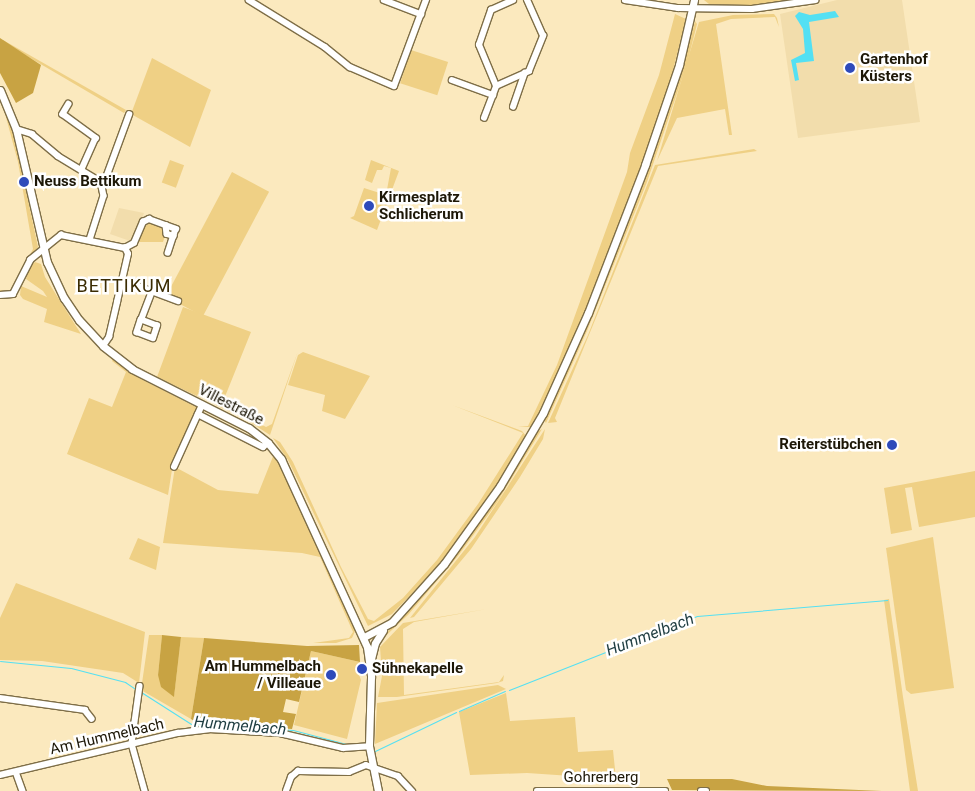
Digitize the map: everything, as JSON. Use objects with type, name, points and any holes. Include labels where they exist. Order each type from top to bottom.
[{"type":"main road","points":[[370,664],[375,643],[384,628],[418,595],[470,530],[519,456],[550,399],[586,319],[643,173],[673,84],[694,0]]},
{"type":"main road","name":"Villestraße","points":[[0,90],[16,129],[43,251],[68,304],[103,346],[141,375],[249,428],[268,443],[283,464],[364,637],[370,664],[369,746],[378,791]]},
{"type":"main road","points":[[364,637],[384,628]]},
{"type":"street","points":[[249,0],[325,46],[346,65],[394,86],[426,0]]},
{"type":"street","points":[[384,0],[421,14]]},
{"type":"street","points":[[484,118],[496,86],[479,44],[491,10],[513,0]]},
{"type":"street","points":[[496,86],[525,73],[531,68],[543,33],[527,0]]},
{"type":"street","points":[[625,0],[693,8],[766,8],[815,0]]},
{"type":"street","points":[[513,107],[525,73]]},
{"type":"street","points":[[452,80],[493,95]]},
{"type":"street","points":[[69,104],[64,114],[96,138],[82,170]]},
{"type":"street","points":[[90,240],[102,201],[103,186],[129,115]]},
{"type":"street","points":[[16,129],[32,134],[58,156],[82,170],[103,186]]},
{"type":"street","points":[[0,295],[13,294],[28,263],[65,234],[125,248],[134,243],[146,219],[176,229],[168,253]]},
{"type":"street","points":[[103,346],[109,337],[128,254],[125,248]]},
{"type":"street","points":[[122,280],[178,301]]},
{"type":"street","points":[[141,320],[152,291]]},
{"type":"street","points":[[174,467],[202,405]]},
{"type":"street","points":[[198,414],[263,447],[268,443]]},
{"type":"street","points":[[140,686],[132,744],[145,791]]},
{"type":"street","points":[[0,698],[85,710],[92,718]]},
{"type":"street","name":"Am Hummelbach","points":[[0,776],[185,732],[217,729],[286,734],[343,748],[369,746]]},
{"type":"street","points":[[286,791],[291,777],[298,771],[349,772],[372,766],[398,776],[412,791]]},
{"type":"street","points":[[16,772],[23,791]]},
{"type":"street","name":"Gohrerberg","points":[[537,791],[665,791]]},
{"type":"street","points":[[701,791],[706,791]]},
{"type":"shaded area","points":[[704,0],[804,0],[746,6],[709,4]]},
{"type":"shaded area","name":"Gartenhof Küsters","points":[[837,0],[902,0],[920,122],[798,138],[780,14]]},
{"type":"shaded area","points":[[675,14],[686,19],[671,78],[649,146],[589,303],[552,386],[531,427],[518,427],[528,426],[557,365],[627,172],[630,153],[659,75]]},
{"type":"shaded area","points":[[774,14],[779,27],[775,17],[731,19],[716,24],[732,135],[729,135],[725,109],[677,118],[657,161],[699,22],[733,15]]},
{"type":"shaded area","points":[[695,21],[697,24],[687,64],[647,182],[587,331],[546,423],[543,419],[588,321],[640,190],[685,59]]},
{"type":"shaded area","points":[[0,38],[41,65],[33,93],[16,103],[0,73]]},
{"type":"shaded area","points":[[3,40],[126,110],[124,113],[3,42]]},
{"type":"shaded area","points":[[411,50],[448,62],[437,95],[400,83]]},
{"type":"shaded area","points":[[152,58],[211,90],[190,147],[131,114]]},
{"type":"shaded area","points":[[0,95],[12,125],[38,247],[12,293],[0,293],[0,290],[11,291],[33,249],[18,162]]},
{"type":"shaded area","points":[[754,149],[757,151],[658,166],[555,418],[557,422],[548,423],[588,335],[655,165]]},
{"type":"shaded area","points":[[170,160],[184,165],[176,188],[162,183]]},
{"type":"shaded area","points":[[371,160],[399,171],[377,230],[350,218],[354,216],[364,188],[386,195],[391,168],[384,166],[382,170],[377,170],[372,183],[365,180]]},
{"type":"shaded area","points":[[232,172],[269,192],[203,316],[166,296]]},
{"type":"shaded area","points":[[119,208],[144,213],[133,242],[110,234]]},
{"type":"shaded area","points":[[149,223],[161,227],[165,236],[163,242],[138,242],[143,228]]},
{"type":"shaded area","points":[[35,262],[41,264],[45,277],[81,334],[44,322],[47,309],[23,299],[20,295],[21,286],[47,297],[43,291],[26,279],[29,266]]},
{"type":"shaded area","points":[[183,307],[251,332],[222,404],[266,427],[272,424],[298,351],[270,435],[245,419],[157,377]]},
{"type":"shaded area","points":[[303,352],[370,376],[345,419],[322,411],[325,395],[288,385],[298,355]]},
{"type":"shaded area","points":[[113,359],[139,378],[198,408],[174,457],[168,495],[67,454],[89,398],[112,407],[126,372],[112,361]]},
{"type":"shaded area","points":[[452,405],[522,431],[526,436],[491,494],[435,570],[392,614],[368,626],[288,460],[273,438],[280,442],[293,462],[341,567],[368,619],[374,621],[403,598],[437,560],[478,504],[523,433]]},
{"type":"shaded area","points":[[542,429],[496,504],[458,556],[408,615],[378,643],[459,550],[495,500],[537,432]]},
{"type":"shaded area","points":[[545,429],[543,439],[520,477],[471,549],[414,617],[410,618],[475,537]]},
{"type":"shaded area","points":[[274,454],[356,629],[352,638],[336,643],[313,643],[349,638],[353,632],[320,557],[302,553],[163,543],[175,467],[218,490],[258,494]]},
{"type":"shaded area","points":[[975,471],[975,517],[919,527],[912,487],[905,488],[912,530],[891,534],[884,488]]},
{"type":"shaded area","points":[[933,537],[954,688],[911,694],[906,690],[886,548]]},
{"type":"shaded area","points":[[138,538],[160,547],[156,570],[129,559]]},
{"type":"shaded area","points":[[16,583],[145,632],[139,683],[123,673],[42,661],[0,660],[0,618]]},
{"type":"shaded area","points":[[889,599],[918,791],[910,791],[884,600]]},
{"type":"shaded area","points":[[487,609],[414,622],[403,629],[404,695],[499,682],[504,675],[503,681],[497,683],[397,697],[378,697],[382,676],[380,647],[403,623]]},
{"type":"shaded area","points":[[149,635],[162,635],[158,675],[174,696],[181,637],[204,638],[191,719],[141,690]]},
{"type":"shaded area","points":[[162,635],[181,637],[174,697],[161,687],[158,675]]},
{"type":"shaded area","points":[[204,638],[307,646],[359,645],[360,662],[311,651],[299,702],[286,699],[283,712],[296,714],[292,729],[197,723],[191,719]]},
{"type":"shaded area","points":[[311,651],[360,662],[358,672],[361,680],[347,739],[294,725]]},
{"type":"shaded area","points":[[498,685],[506,689],[375,744],[377,703]]},
{"type":"shaded area","points":[[506,693],[510,721],[575,717],[578,752],[613,750],[616,779],[527,773],[470,775],[459,712]]},
{"type":"shaded area","points":[[667,779],[732,779],[767,786],[882,791],[672,790]]},
{"type":"water","points":[[835,11],[839,17],[809,22],[814,61],[796,63],[799,80],[795,81],[791,60],[805,53],[803,29],[795,16],[799,12],[810,15]]},
{"type":"waterway","name":"Hummelbach","points":[[509,690],[697,616],[887,600]]},
{"type":"waterway","name":"Hummelbach","points":[[0,661],[71,668],[125,682],[137,690]]},
{"type":"waterway","name":"Hummelbach","points":[[459,711],[505,691]]},
{"type":"waterway","name":"Hummelbach","points":[[141,692],[191,724],[293,730],[346,744]]},
{"type":"waterway","name":"Hummelbach","points":[[375,751],[456,712]]},
{"type":"place","name":"Gartenhof Küsters","points":[[850,68]]},
{"type":"place","name":"Neuss Bettikum","points":[[24,182]]},
{"type":"place","name":"Kirmesplatz Schlicherum","points":[[369,206]]},
{"type":"place","name":"Reiterstübchen","points":[[892,445]]},
{"type":"place","name":"Sühnekapelle","points":[[362,669]]},
{"type":"place","name":"Am Hummelbach / Villeaue","points":[[331,675]]},
{"type":"district","name":"BETTIKUM","points":[[124,286]]}]
